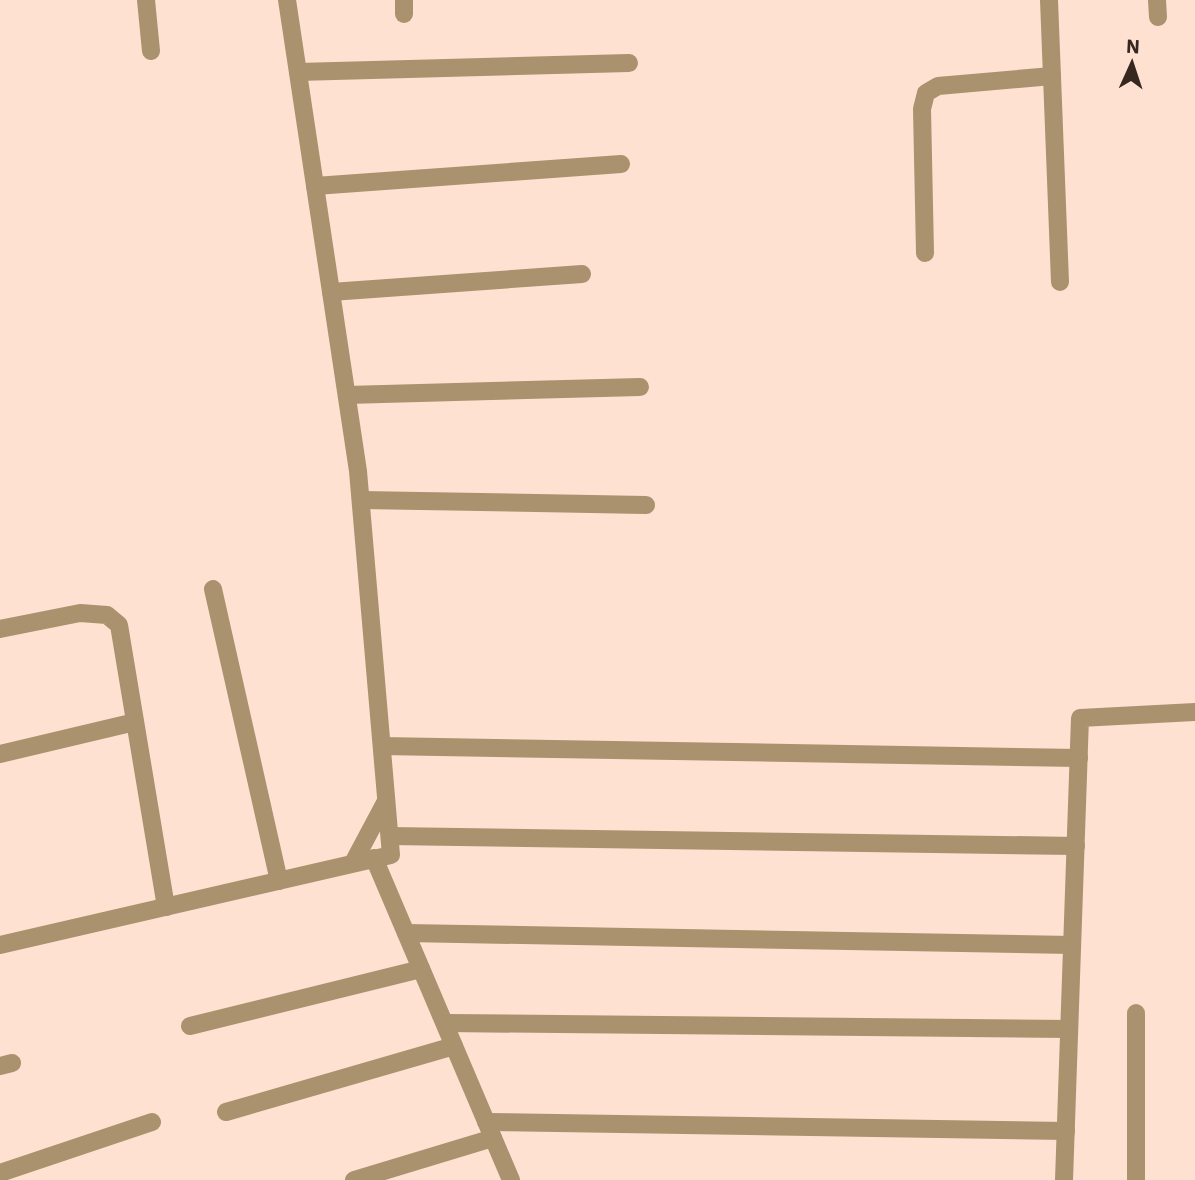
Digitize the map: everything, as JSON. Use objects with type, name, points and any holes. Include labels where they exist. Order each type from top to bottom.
[{"type":"street","points":[[146,0],[151,51]]},
{"type":"street","points":[[0,945],[391,855],[361,500],[287,0]]},
{"type":"street","points":[[1049,0],[1060,282]]},
{"type":"street","points":[[298,72],[629,64]]},
{"type":"street","points":[[925,253],[922,109],[926,93],[938,86],[1052,76]]},
{"type":"street","points":[[315,186],[621,164]]},
{"type":"street","points":[[331,292],[582,274]]},
{"type":"street","points":[[347,395],[640,387]]},
{"type":"street","points":[[361,500],[646,505]]},
{"type":"street","points":[[213,589],[279,881]]},
{"type":"street","points":[[0,629],[80,613],[107,615],[119,625],[166,907]]},
{"type":"street","points":[[1064,1180],[1080,718],[1195,712]]},
{"type":"street","points":[[0,754],[135,722]]},
{"type":"street","points":[[382,746],[1079,758]]},
{"type":"street","points":[[354,863],[387,800]]},
{"type":"street","points":[[390,836],[1076,846]]},
{"type":"street","points":[[374,858],[511,1180]]},
{"type":"street","points":[[406,933],[1072,945]]},
{"type":"street","points":[[190,1026],[421,969]]},
{"type":"street","points":[[1136,1013],[1136,1180]]},
{"type":"street","points":[[444,1023],[1069,1029]]},
{"type":"street","points":[[226,1112],[454,1046]]},
{"type":"street","points":[[0,1173],[152,1122]]},
{"type":"street","points":[[354,1180],[490,1130],[1066,1131]]}]
